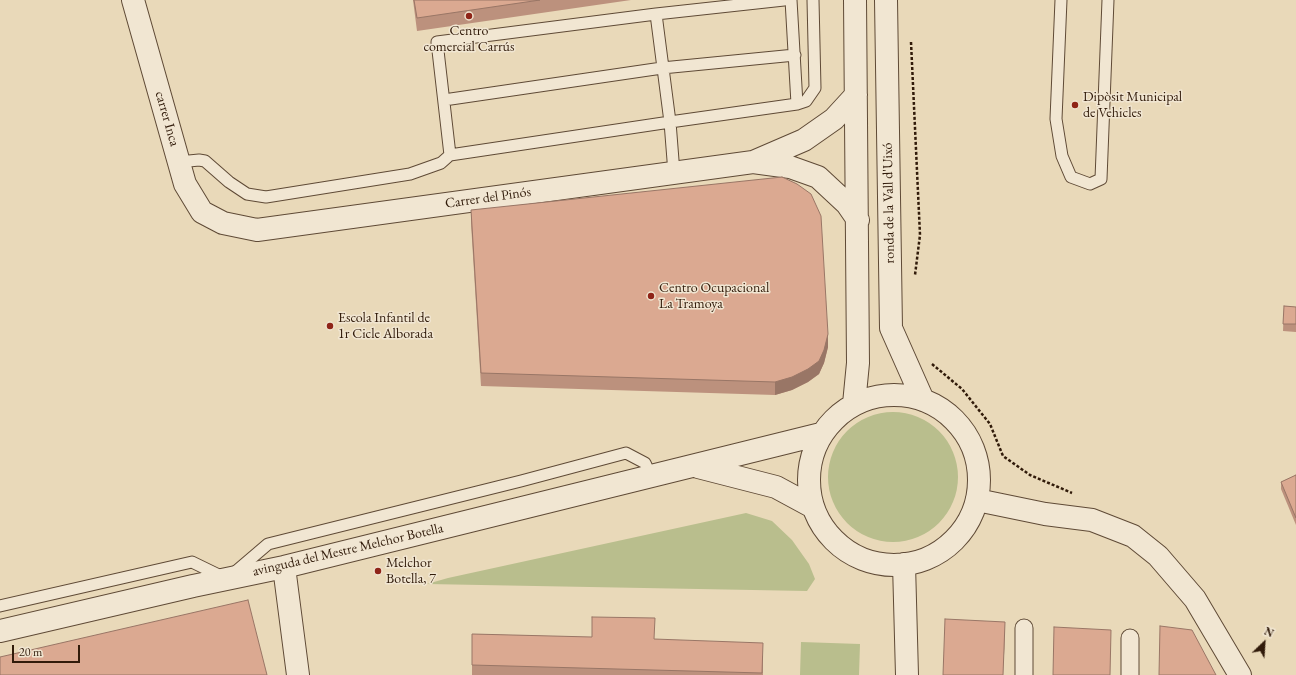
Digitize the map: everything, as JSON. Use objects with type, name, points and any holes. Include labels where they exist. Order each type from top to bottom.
[{"type":"street","name":"carrer Inca","points":[[133,0],[185,184],[202,212],[223,223]]},
{"type":"street","points":[[854,404],[858,362],[855,0]]},
{"type":"street","name":"ronda de la Vall d'Uixó","points":[[886,0],[891,328],[923,400]]},
{"type":"street","name":"Carrer del Pinós","points":[[223,223],[257,230],[753,162],[804,140],[834,119],[856,95]]},
{"type":"street","name":"Carrer del Pinós","points":[[753,162],[790,167],[818,177],[847,204],[858,220]]},
{"type":"street","points":[[900,395],[923,400],[946,414],[957,423],[969,440],[977,459],[979,479],[977,500],[969,519],[958,536],[942,550],[924,560],[904,564],[887,564],[871,562],[855,556],[841,547],[829,535],[820,522],[813,506],[809,482],[811,457],[821,434],[836,417],[854,404],[876,396],[900,395]]},
{"type":"street","name":"avinguda del Mestre Melchor Botella","points":[[0,631],[284,567],[821,434]]},
{"type":"street","name":"avinguda del Mestre Melchor Botella","points":[[695,466],[776,487],[813,506]]},
{"type":"street","points":[[977,500],[1045,514],[1092,520],[1132,536],[1158,556],[1195,599],[1240,675]]},
{"type":"street","points":[[904,564],[907,675]]},
{"type":"street","points":[[284,567],[298,675]]},
{"type":"street","points":[[1024,628],[1024,675]]},
{"type":"street","points":[[1130,638],[1130,675]]},
{"type":"lane","points":[[450,155],[437,42],[656,14],[784,0]]},
{"type":"lane","points":[[791,0],[797,104]]},
{"type":"lane","points":[[179,162],[199,160],[205,161],[229,182],[247,194],[266,198],[410,174],[441,164],[450,155],[797,104],[806,101],[815,88],[812,0]]},
{"type":"lane","points":[[1061,0],[1056,119],[1062,156],[1071,177],[1090,184],[1101,179],[1108,0]]},
{"type":"lane","points":[[656,14],[670,122],[674,173]]},
{"type":"lane","points":[[444,100],[662,68],[795,55]]},
{"type":"lane","points":[[0,606],[192,562],[227,579],[268,544],[521,481],[626,453],[645,463],[652,476]]},
{"type":"path","points":[[911,39],[920,235],[914,278]]},
{"type":"path","points":[[930,361],[962,389],[990,424],[1003,456],[1030,475],[1078,496]]},
{"type":"green space","points":[[899,412],[924,419],[939,431],[951,446],[957,464],[957,490],[951,508],[939,523],[924,535],[906,541],[887,542],[862,535],[847,523],[835,508],[829,490],[828,471],[835,446],[847,431],[862,419],[880,413]]},
{"type":"green space","points":[[746,513],[772,521],[792,540],[809,564],[815,579],[807,591],[427,584],[448,578]]},
{"type":"green space","points":[[801,642],[860,644],[859,675],[800,675]]},
{"type":"building","points":[[414,0],[540,0],[417,18]]},
{"type":"building","name":"Centro Ocupacional La Tramoya","points":[[782,177],[797,184],[811,194],[821,216],[828,334],[824,350],[819,361],[808,369],[792,377],[775,382],[481,373],[471,210]]},
{"type":"building","points":[[1284,306],[1296,307],[1296,324],[1283,324]]},
{"type":"building","points":[[1296,475],[1296,518],[1281,482]]},
{"type":"building","points":[[248,600],[267,675],[0,675],[0,657]]},
{"type":"building","points":[[592,617],[655,618],[654,639],[763,643],[762,673],[472,665],[472,634],[592,637]]},
{"type":"building","points":[[945,619],[1005,622],[1003,675],[943,675]]},
{"type":"building","points":[[1160,626],[1192,630],[1216,675],[1159,675]]},
{"type":"building","points":[[1054,627],[1111,630],[1110,675],[1053,675]]},
{"type":"place","name":"Centro comercial Carrús","points":[[469,16]]},
{"type":"place","name":"Dipòsit Municipal de Vehicles","points":[[1075,105]]},
{"type":"place","name":"Centro Ocupacional La Tramoya","points":[[651,296]]},
{"type":"place","name":"Escola Infantil de 1r Cicle Alborada","points":[[330,326]]},
{"type":"place","name":"Melchor Botella, 7","points":[[378,571]]}]
